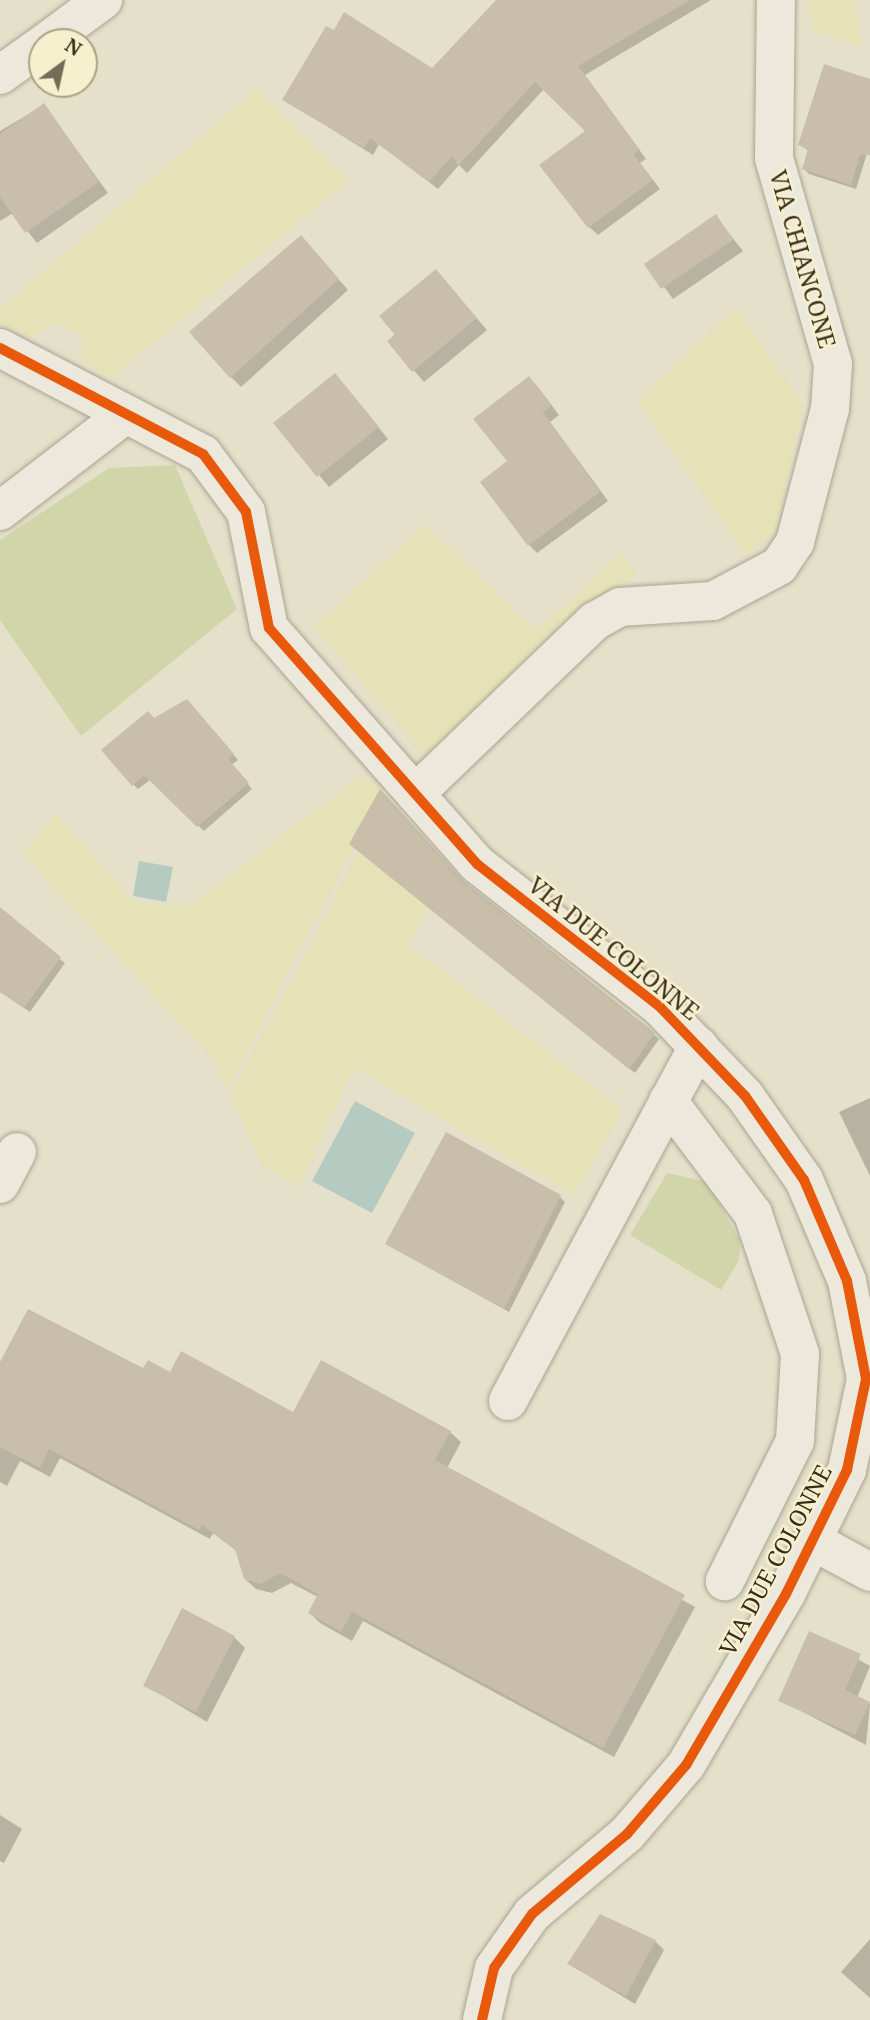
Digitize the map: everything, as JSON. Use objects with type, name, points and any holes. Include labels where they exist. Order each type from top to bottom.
[{"type":"street","points":[[65,28],[103,0]]},
{"type":"street","name":"VIA CHIANCONE","points":[[415,793],[595,621],[620,607],[713,601],[779,566],[795,542],[830,409],[833,364],[774,158],[776,0]]},
{"type":"street","points":[[0,75],[28,55]]},
{"type":"street","name":"VIA DUE COLONNE","points":[[0,348],[204,454],[246,512],[269,628],[477,864],[660,1007],[745,1096],[804,1180],[858,1276],[866,1378],[847,1470],[813,1541],[686,1765],[627,1834],[532,1914],[494,1968],[482,2020]]},
{"type":"street","points":[[0,511],[126,414]]},
{"type":"street","points":[[508,1401],[698,1046]]},
{"type":"street","points":[[668,1101],[753,1214],[800,1354],[795,1441],[725,1581]]},
{"type":"street","points":[[813,1541],[870,1572]]},
{"type":"shaded area","points":[[806,0],[856,0],[862,47],[814,31]]},
{"type":"shaded area","points":[[257,89],[348,181],[111,378],[82,362],[81,334],[56,324],[28,338],[0,323],[0,309]]},
{"type":"shaded area","points":[[736,307],[804,406],[774,533],[746,556],[638,400]]},
{"type":"shaded area","points":[[425,524],[537,631],[620,554],[637,574],[427,757],[314,627]]},
{"type":"shaded area","points":[[362,775],[384,789],[227,1090],[215,1062],[22,853],[56,814],[135,903],[191,905]]},
{"type":"shaded area","points":[[384,803],[444,874],[410,946],[623,1110],[574,1196],[354,1068],[299,1186],[264,1168],[230,1097]]},
{"type":"shaded area","points":[[139,861],[173,867],[166,902],[133,896]]},
{"type":"shaded area","points":[[355,1101],[415,1133],[372,1213],[312,1181]]},
{"type":"green space","points":[[175,465],[237,609],[81,736],[0,620],[0,540],[109,468]]},
{"type":"green space","points":[[667,1173],[707,1182],[740,1241],[739,1260],[721,1290],[630,1235]]},
{"type":"building","points":[[496,0],[690,0],[578,66],[640,150],[633,154],[653,180],[588,228],[539,165],[585,131],[535,82],[458,166],[452,156],[429,182],[370,138],[364,148],[282,100],[326,26],[334,30],[344,12],[432,68]]},
{"type":"building","points":[[824,64],[870,79],[870,155],[860,155],[851,185],[802,169],[808,149],[798,145]]},
{"type":"building","points":[[44,103],[99,182],[25,233],[0,197],[0,134]]},
{"type":"building","points":[[716,214],[733,240],[661,289],[644,264]]},
{"type":"building","points":[[301,235],[339,279],[230,378],[189,332]]},
{"type":"building","points":[[436,269],[477,318],[412,372],[387,341],[395,335],[379,316]]},
{"type":"building","points":[[335,373],[379,427],[317,477],[273,423]]},
{"type":"building","points":[[529,376],[552,405],[543,412],[600,492],[528,546],[480,482],[507,461],[473,419]]},
{"type":"building","points":[[187,699],[234,754],[228,759],[249,783],[197,827],[144,775],[132,786],[101,750],[148,711],[154,718]]},
{"type":"building","points":[[380,789],[464,881],[655,1033],[629,1069],[349,844]]},
{"type":"building","points":[[0,907],[61,957],[24,1008],[0,992]]},
{"type":"building","points":[[446,1132],[561,1195],[504,1309],[385,1244]]},
{"type":"building","points":[[28,1309],[143,1368],[148,1360],[170,1372],[181,1351],[293,1412],[321,1360],[451,1431],[435,1460],[685,1595],[603,1748],[352,1612],[341,1632],[308,1613],[318,1594],[280,1573],[261,1584],[244,1579],[235,1549],[202,1525],[199,1530],[49,1449],[40,1468],[0,1447],[0,1362]]},
{"type":"building","points":[[182,1608],[235,1636],[196,1712],[143,1686]]},
{"type":"building","points":[[809,1631],[861,1654],[845,1690],[870,1702],[855,1735],[778,1701]]},
{"type":"building","points":[[600,1914],[656,1940],[626,1996],[567,1964]]},
{"type":"cycle path","points":[[0,348],[203,454],[246,512],[269,628],[477,864],[660,1007],[745,1096],[804,1180],[847,1281],[866,1379],[847,1470],[786,1594],[686,1765],[627,1834],[532,1914],[494,1968],[482,2020]]}]
